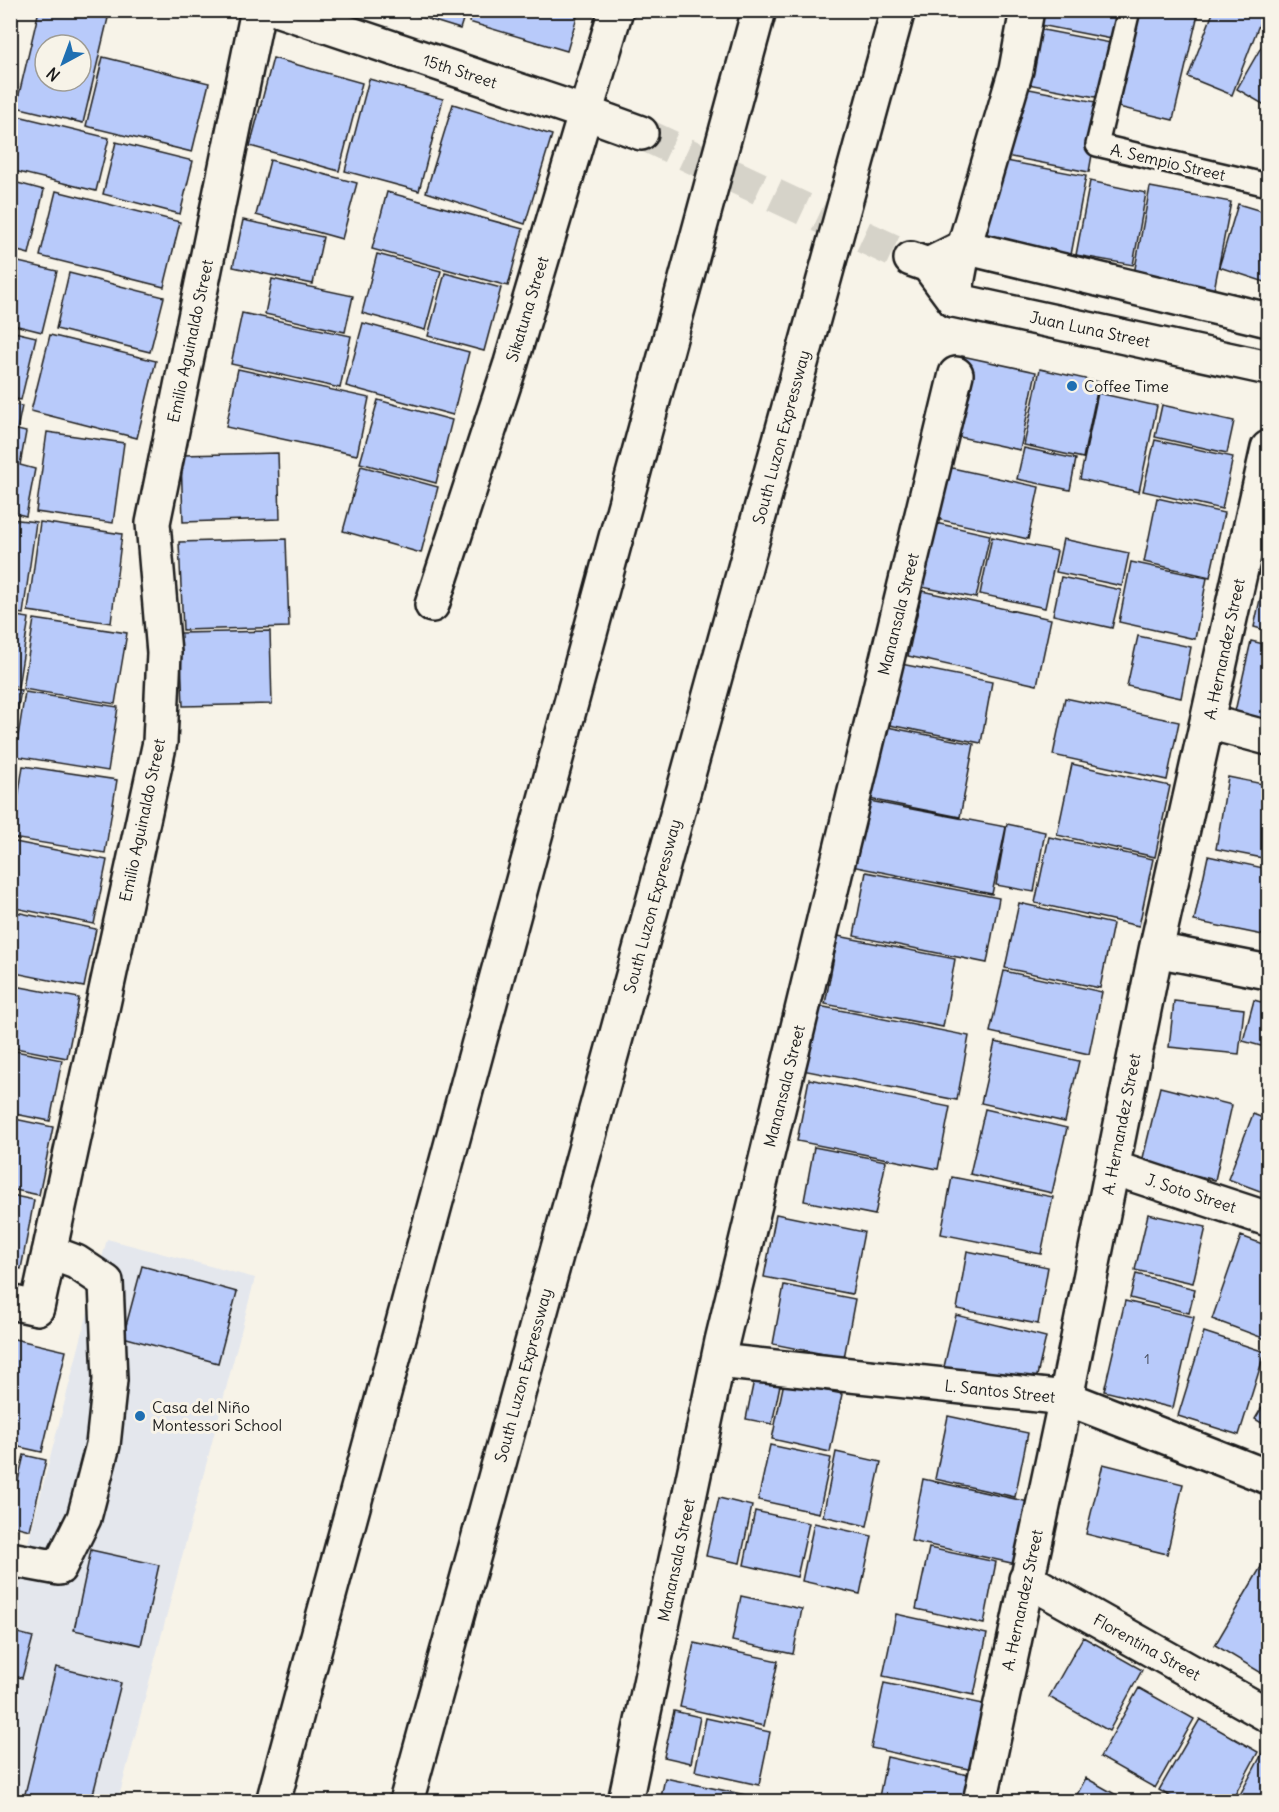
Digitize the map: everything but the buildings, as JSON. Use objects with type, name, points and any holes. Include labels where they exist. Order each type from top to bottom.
[{"type":"main road","name":"Emilio Aguinaldo Street","points":[[24,1305],[49,1252],[160,742],[164,653],[153,523],[258,10]]},
{"type":"main road","name":"15th Street","points":[[279,10],[641,133]]},
{"type":"main road","name":"Sikatuna Street","points":[[432,605],[511,363],[616,10]]},
{"type":"main road","points":[[273,1802],[759,10]]},
{"type":"main road","name":"South Luzon Expressway","points":[[406,1802],[898,10]]},
{"type":"main road","points":[[954,300],[964,247],[1016,70],[1027,10]]},
{"type":"main road","points":[[954,300],[919,262],[964,247],[1269,320]]},
{"type":"main road","name":"Juan Luna Street","points":[[954,300],[1269,368]]},
{"type":"main road","name":"Manansala Street","points":[[625,1802],[718,1361],[956,374]]},
{"type":"main road","name":"A. Hernandez Street","points":[[980,1802],[1066,1398],[1155,950],[1269,448]]},
{"type":"main road","points":[[1208,722],[1269,738]]},
{"type":"main road","points":[[1155,950],[1269,972]]},
{"type":"main road","name":"J. Soto Street","points":[[1113,1168],[1269,1220]]},
{"type":"main road","points":[[10,1559],[59,1568],[84,1518],[103,1445],[110,1380],[106,1282],[76,1262],[49,1252]]},
{"type":"main road","name":"L. Santos Street","points":[[718,1361],[1066,1398],[1269,1478]]},
{"type":"main road","name":"Florentina Street","points":[[1026,1579],[1269,1715]]},
{"type":"lane","name":"A. Sempio Street","points":[[1129,10],[1097,146],[1269,185]]},
{"type":"shaded area","name":"Casa del Niño Montessori School","points":[[107,1239],[255,1278],[118,1801],[11,1801],[10,1555],[24,1558]]},
{"type":"tunnel","points":[[641,133],[911,259]]},
{"type":"place","name":"Coffee Time","points":[[1072,386]]},
{"type":"place","name":"Casa del Niño Montessori School","points":[[140,1416]]}]
